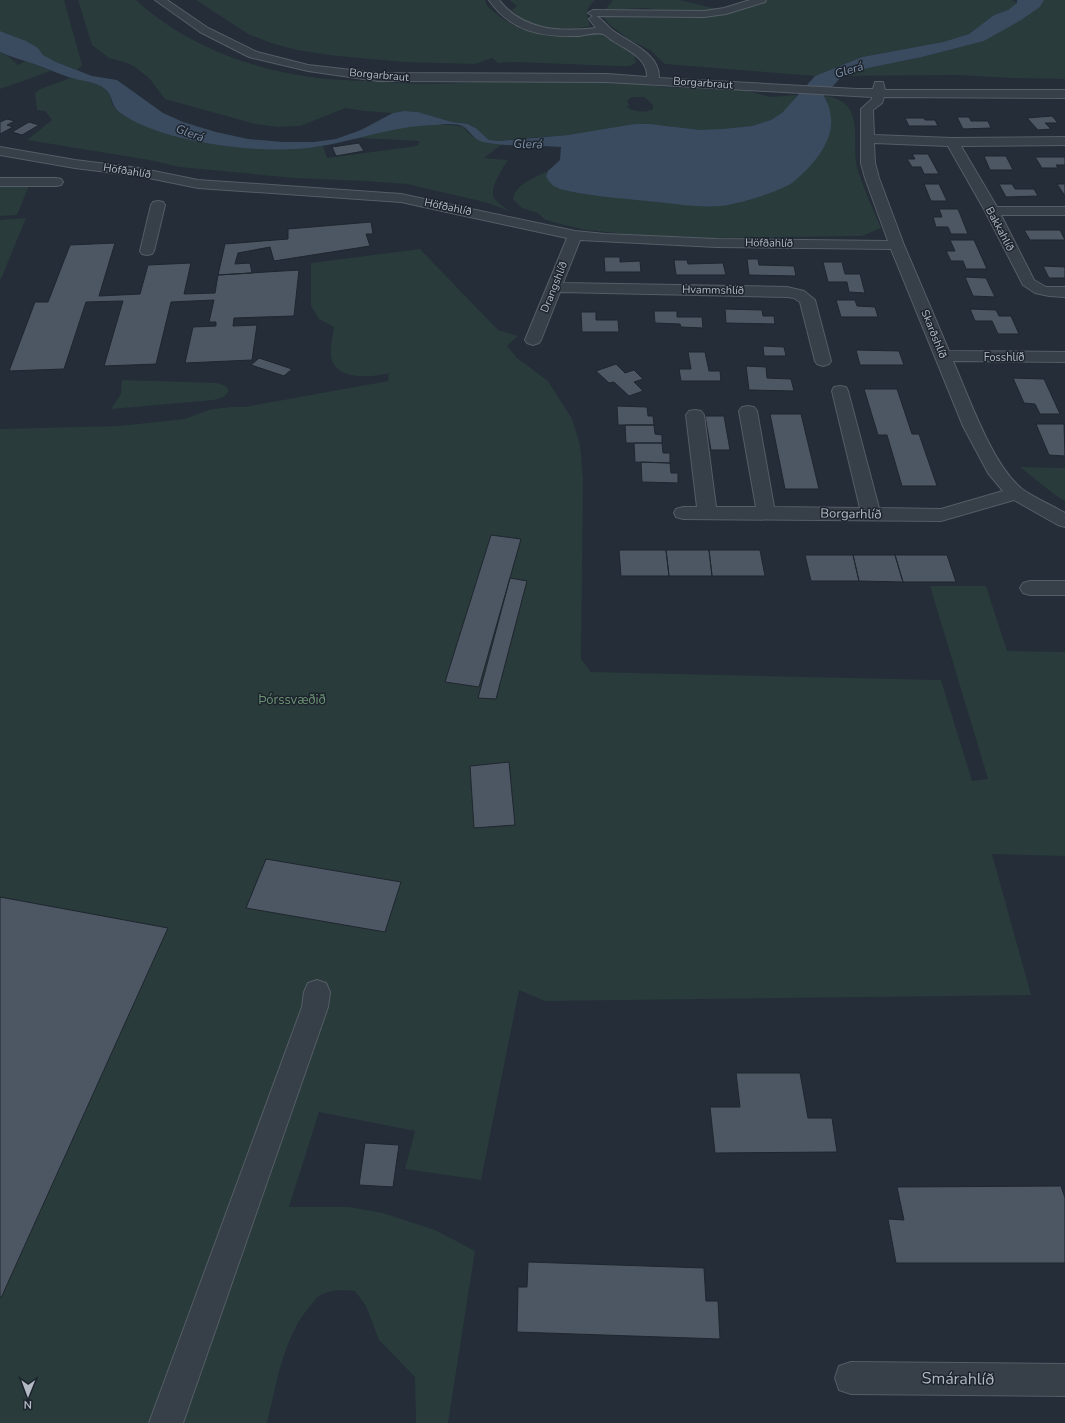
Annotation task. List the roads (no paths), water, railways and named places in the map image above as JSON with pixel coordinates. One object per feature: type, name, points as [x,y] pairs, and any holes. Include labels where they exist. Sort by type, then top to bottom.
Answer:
[{"type":"street","name":"Borgarbraut","points":[[160,0],[204,30],[253,55],[308,68],[378,77],[653,76],[856,89],[1065,87]]},
{"type":"street","name":"Borgarbraut","points":[[169,0],[182,15]]},
{"type":"street","points":[[494,0],[504,13],[512,19],[534,28],[562,32],[603,30]]},
{"type":"street","points":[[600,0],[592,9],[595,20],[603,30],[644,56],[653,68],[653,76]]},
{"type":"street","points":[[593,13],[618,12],[671,15],[705,14],[761,0]]},
{"type":"street","points":[[856,89],[858,101],[868,109],[878,100],[879,89]]},
{"type":"street","name":"Borgarbraut","points":[[879,89],[1065,94]]},
{"type":"street","name":"Skarðshlíð","points":[[868,109],[868,163],[897,245],[972,426],[998,473],[1016,493],[1065,521]]},
{"type":"street","points":[[868,139],[952,142],[1065,141]]},
{"type":"street","name":"Bakkahlíð","points":[[952,142],[992,211],[1028,282],[1035,289],[1052,292],[1065,292]]},
{"type":"street","name":"Höfðahlíð","points":[[0,151],[75,164],[139,172],[198,184],[401,198],[575,235],[663,241],[897,245]]},
{"type":"street","points":[[0,182],[56,182]]},
{"type":"street","points":[[147,251],[158,205]]},
{"type":"street","points":[[992,211],[1065,211]]},
{"type":"street","name":"Drangshlíð","points":[[533,340],[575,235]]},
{"type":"street","name":"Hvammshlíð","points":[[553,288],[787,292],[799,294],[807,300],[823,361]]},
{"type":"street","name":"Fosshlíð","points":[[943,356],[1065,357]]},
{"type":"street","points":[[840,391],[871,514]]},
{"type":"street","points":[[748,411],[766,513]]},
{"type":"street","points":[[695,415],[707,513]]},
{"type":"street","name":"Borgarhlíð","points":[[683,513],[941,515],[1016,493]]},
{"type":"street","points":[[1030,588],[1065,588]]},
{"type":"street","points":[[166,1423],[315,1007],[317,992]]},
{"type":"street","name":"Smárahlíð","points":[[851,1378],[1065,1380]]},
{"type":"water","name":"Glerá","points":[[1017,0],[1044,0],[1040,7],[1021,20],[984,41],[922,57],[868,68],[842,76],[824,96],[830,111],[830,131],[821,152],[808,169],[792,183],[777,191],[720,206],[693,206],[614,198],[560,189],[548,181],[546,176],[548,171],[560,160],[561,147],[492,144],[480,141],[464,127],[454,124],[401,128],[330,144],[294,149],[252,149],[179,137],[136,122],[119,112],[116,110],[108,91],[97,84],[68,77],[0,52],[0,31],[26,41],[38,48],[43,55],[56,62],[92,76],[117,80],[163,113],[183,122],[216,132],[248,139],[283,142],[314,142],[336,139],[361,130],[393,113],[404,111],[418,112],[452,122],[468,124],[477,129],[489,140],[499,141],[568,135],[635,124],[650,124],[700,130],[752,126],[771,120],[782,113],[815,76],[862,57],[943,42],[969,34],[994,15],[1008,10],[1017,3]]},
{"type":"park label","name":"Þórssvæðið","points":[[292,700]]}]
